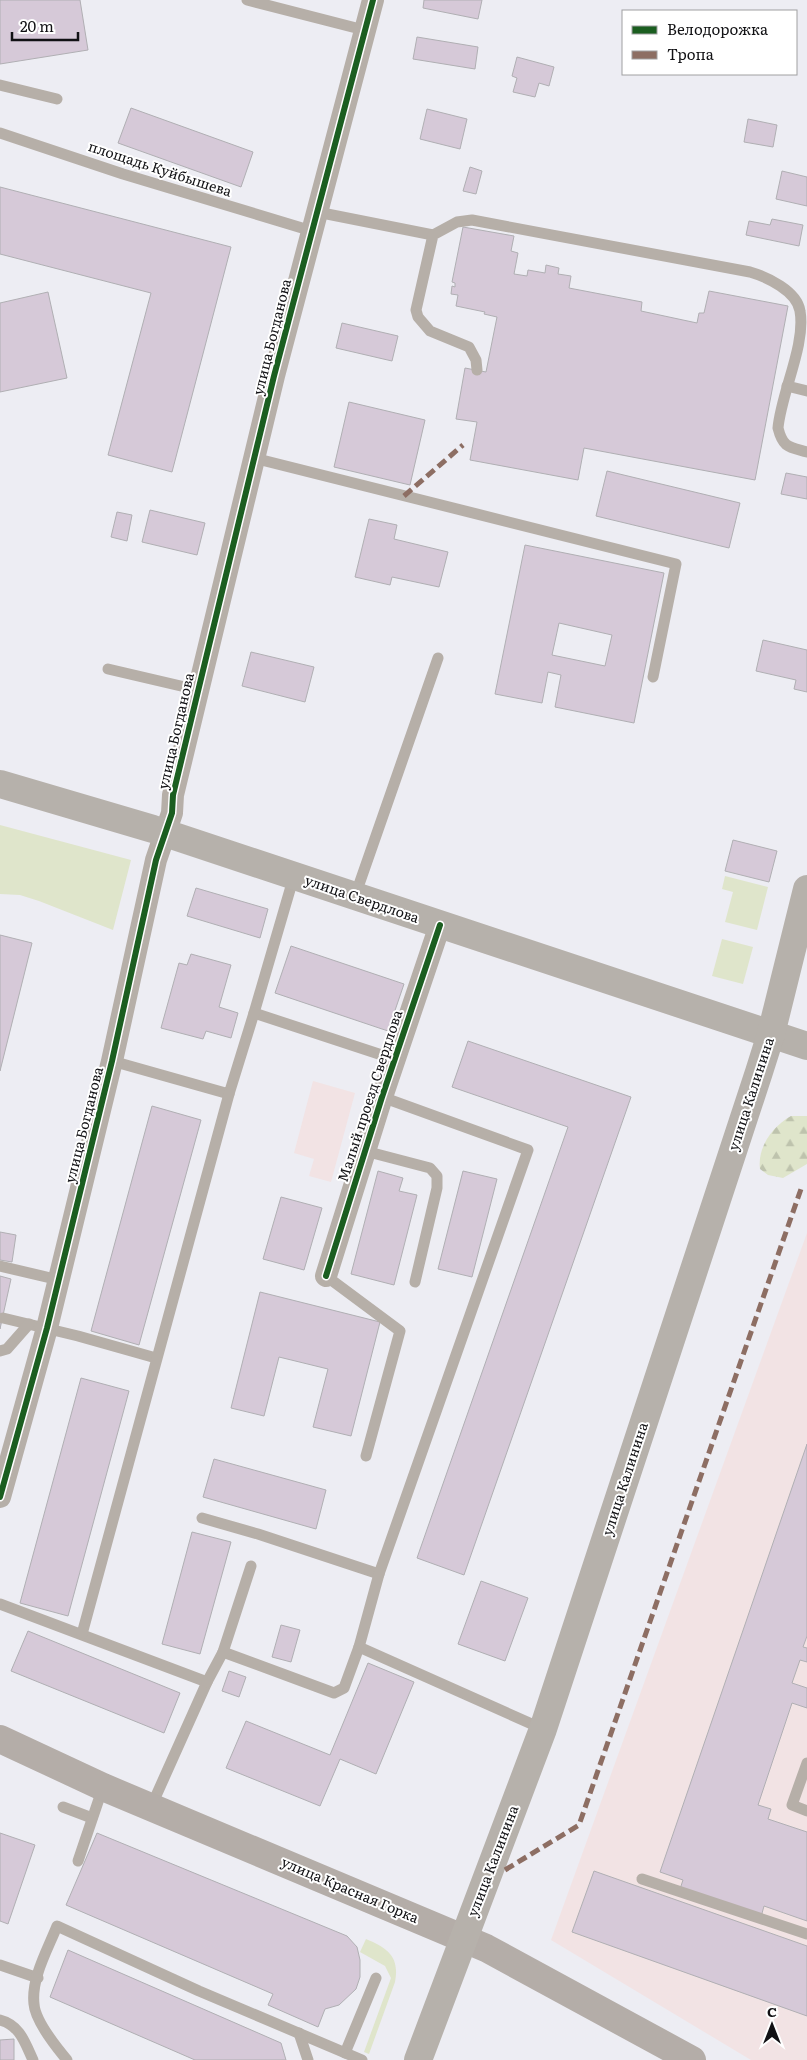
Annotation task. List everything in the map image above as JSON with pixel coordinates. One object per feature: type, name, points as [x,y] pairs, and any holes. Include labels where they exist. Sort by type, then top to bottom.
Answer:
[{"type":"main road","name":"улица Свердлова","points":[[0,784],[164,833],[807,1046]]},
{"type":"main road","name":"улица Калинина","points":[[418,2060],[543,1729],[770,1034],[807,889]]},
{"type":"main road","name":"улица Красная Горка","points":[[0,1739],[103,1787],[465,1938],[692,2060]]},
{"type":"street","name":"улица Богданова","points":[[0,1497],[38,1326],[59,1280],[112,1061],[164,833],[172,813],[173,795],[254,458],[372,0]]},
{"type":"street","name":"Малый проезд Свердлова","points":[[326,1276],[394,1060],[440,925]]},
{"type":"lane","points":[[247,0],[364,30]]},
{"type":"lane","points":[[0,85],[57,99]]},
{"type":"lane","name":"площадь Куйбышева","points":[[0,133],[123,174],[314,222],[433,234]]},
{"type":"lane","points":[[477,370],[476,360],[469,347],[430,331],[418,317],[416,310],[433,234],[457,222],[472,220],[760,275],[793,296],[800,310],[800,334],[779,420],[781,439],[787,447],[807,452]]},
{"type":"lane","points":[[787,386],[807,391]]},
{"type":"lane","points":[[254,458],[676,564],[653,677]]},
{"type":"lane","points":[[355,896],[438,658]]},
{"type":"lane","points":[[108,670],[198,690]]},
{"type":"lane","points":[[82,1634],[229,1094],[294,876]]},
{"type":"lane","points":[[254,1013],[394,1060]]},
{"type":"lane","points":[[112,1061],[229,1094]]},
{"type":"lane","points":[[223,1652],[334,1694],[344,1688],[360,1647],[379,1574],[528,1150],[382,1097]]},
{"type":"lane","points":[[365,1151],[426,1166],[437,1176],[437,1188],[415,1282]]},
{"type":"lane","points":[[0,1266],[59,1280]]},
{"type":"lane","points":[[326,1276],[400,1331],[366,1456]]},
{"type":"lane","points":[[3,1318],[156,1358]]},
{"type":"lane","points":[[0,1352],[38,1326]]},
{"type":"lane","points":[[202,1518],[258,1534],[379,1574]]},
{"type":"lane","points":[[151,1807],[207,1682],[223,1652],[251,1566]]},
{"type":"lane","points":[[0,1604],[207,1682]]},
{"type":"lane","points":[[360,1647],[543,1729]]},
{"type":"lane","points":[[807,1763],[792,1805],[807,1811]]},
{"type":"lane","points":[[78,1861],[103,1787]]},
{"type":"lane","points":[[63,1808],[92,1818]]},
{"type":"lane","points":[[642,1879],[807,1934]]},
{"type":"lane","points":[[68,2060],[35,2010],[34,1998],[38,1978],[57,1926],[199,1991],[362,2060]]},
{"type":"lane","points":[[0,1965],[38,1978]]},
{"type":"lane","points":[[345,2053],[376,1978]]},
{"type":"lane","points":[[0,2020],[18,2030],[33,2060]]},
{"type":"lane","points":[[299,2033],[308,2060]]},
{"type":"shaded area","points":[[313,1081],[355,1093],[331,1182],[309,1176],[314,1159],[294,1153]]},
{"type":"shaded area","points":[[807,1233],[807,2060],[751,2060],[551,1940]]},
{"type":"green space","points":[[0,825],[131,860],[113,930],[39,901],[20,895],[0,894]]},
{"type":"green space","points":[[725,876],[768,887],[757,930],[725,922],[733,892],[722,889]]},
{"type":"green space","points":[[722,939],[753,947],[743,984],[712,976]]},
{"type":"green space","points":[[791,1116],[807,1116],[807,1164],[783,1178],[768,1175],[760,1169],[761,1153],[764,1145],[772,1131]]},
{"type":"green space","points":[[366,1939],[386,1950],[394,1959],[396,1966],[395,1982],[369,2054],[364,2052],[391,1978],[385,1966],[360,1952]]},
{"type":"building","points":[[0,0],[80,0],[88,50],[0,64]]},
{"type":"building","points":[[424,0],[482,0],[478,19],[423,8]]},
{"type":"building","points":[[417,37],[478,47],[475,69],[413,59]]},
{"type":"building","points":[[517,57],[554,67],[549,86],[539,83],[535,97],[513,92],[517,78],[512,76]]},
{"type":"building","points":[[131,108],[253,152],[241,187],[118,143]]},
{"type":"building","points":[[427,109],[467,119],[460,149],[420,139]]},
{"type":"building","points":[[748,119],[777,125],[773,147],[744,142]]},
{"type":"building","points":[[470,167],[482,171],[476,194],[463,191]]},
{"type":"building","points":[[782,171],[807,177],[807,206],[776,199]]},
{"type":"building","points":[[0,187],[231,247],[172,472],[108,455],[151,293],[0,254]]},
{"type":"building","points":[[772,219],[803,225],[799,246],[746,235],[749,221],[770,225]]},
{"type":"building","points":[[463,227],[514,236],[511,251],[518,253],[514,274],[527,276],[528,270],[545,273],[546,265],[559,268],[558,274],[571,276],[569,288],[642,302],[641,311],[697,323],[699,313],[704,313],[709,291],[788,306],[755,480],[584,448],[578,480],[470,460],[477,422],[456,419],[465,368],[486,372],[497,317],[484,314],[485,312],[456,306],[458,295],[451,294],[452,286],[455,287],[455,283],[452,282]]},
{"type":"building","points":[[48,292],[67,378],[0,392],[0,303]]},
{"type":"building","points":[[342,323],[398,336],[392,361],[336,348]]},
{"type":"building","points":[[349,402],[425,420],[410,485],[334,467]]},
{"type":"building","points":[[607,471],[740,503],[729,548],[596,516]]},
{"type":"building","points":[[786,473],[807,477],[807,499],[781,494]]},
{"type":"building","points":[[150,510],[205,523],[197,555],[142,542]]},
{"type":"building","points":[[117,512],[132,515],[127,541],[111,537]]},
{"type":"building","points":[[369,519],[397,525],[394,539],[448,552],[439,587],[392,577],[390,585],[355,577]]},
{"type":"building","points":[[525,545],[664,573],[634,723],[555,707],[561,675],[548,672],[542,703],[495,694]],"holes":[[[559,623],[612,635],[605,666],[552,655]]]},
{"type":"building","points":[[763,640],[807,650],[807,692],[794,689],[796,680],[756,671]]},
{"type":"building","points":[[251,652],[314,667],[305,702],[242,686]]},
{"type":"building","points":[[733,840],[777,851],[769,882],[725,871]]},
{"type":"building","points":[[196,888],[268,909],[260,938],[187,916]]},
{"type":"building","points":[[0,935],[32,943],[0,1071]]},
{"type":"building","points":[[291,946],[404,984],[388,1031],[275,993]]},
{"type":"building","points":[[191,954],[231,965],[219,1007],[238,1013],[231,1038],[206,1031],[203,1039],[161,1028],[179,963],[187,965]]},
{"type":"building","points":[[468,1041],[631,1097],[464,1575],[417,1558],[568,1127],[452,1087]]},
{"type":"building","points":[[152,1106],[201,1120],[139,1345],[91,1331]]},
{"type":"building","points":[[378,1171],[403,1178],[399,1191],[417,1195],[394,1285],[351,1274]]},
{"type":"building","points":[[463,1171],[497,1179],[472,1277],[438,1269]]},
{"type":"building","points":[[281,1197],[322,1208],[304,1270],[263,1259]]},
{"type":"building","points":[[0,1232],[16,1235],[12,1262],[0,1260]]},
{"type":"building","points":[[0,1276],[11,1279],[0,1329]]},
{"type":"building","points":[[260,1292],[380,1322],[351,1436],[313,1427],[328,1369],[279,1357],[264,1416],[231,1408]]},
{"type":"building","points":[[81,1378],[129,1391],[68,1616],[20,1603]]},
{"type":"building","points":[[807,1444],[807,1636],[803,1647],[807,1648],[807,1662],[800,1660],[792,1683],[807,1688],[807,1708],[792,1703],[758,1805],[771,1809],[768,1819],[807,1832],[807,1921],[764,1906],[761,1917],[680,1889],[683,1880],[660,1872]]},
{"type":"building","points":[[214,1459],[326,1490],[316,1529],[203,1497]]},
{"type":"building","points":[[192,1532],[231,1542],[200,1654],[162,1644]]},
{"type":"building","points":[[481,1581],[528,1598],[505,1661],[458,1644]]},
{"type":"building","points":[[281,1625],[300,1630],[291,1662],[272,1657]]},
{"type":"building","points":[[28,1631],[180,1693],[164,1733],[11,1671]]},
{"type":"building","points":[[368,1663],[414,1682],[376,1774],[340,1759],[320,1806],[226,1768],[246,1721],[330,1755]]},
{"type":"building","points":[[229,1671],[246,1677],[239,1697],[222,1691]]},
{"type":"building","points":[[0,1833],[35,1845],[8,1924],[0,1921]]},
{"type":"building","points":[[97,1833],[347,1936],[357,1947],[360,1960],[360,1977],[356,1989],[339,2005],[325,2009],[318,2027],[268,2005],[273,1994],[66,1905]]},
{"type":"building","points":[[594,1871],[807,1946],[807,2016],[572,1932]]},
{"type":"building","points":[[68,1950],[281,2043],[286,2060],[195,2060],[50,1997]]},
{"type":"building","points":[[14,2039],[14,2060],[0,2060],[0,2040]]},
{"type":"marked path","points":[[404,496],[463,445]]},
{"type":"marked path","points":[[505,1870],[579,1825],[801,1189]]},
{"type":"cycle path","points":[[0,1497],[47,1328],[112,1061],[156,860],[172,813],[173,795],[274,376],[373,0]]},
{"type":"cycle path","points":[[326,1276],[382,1097],[440,925]]}]
